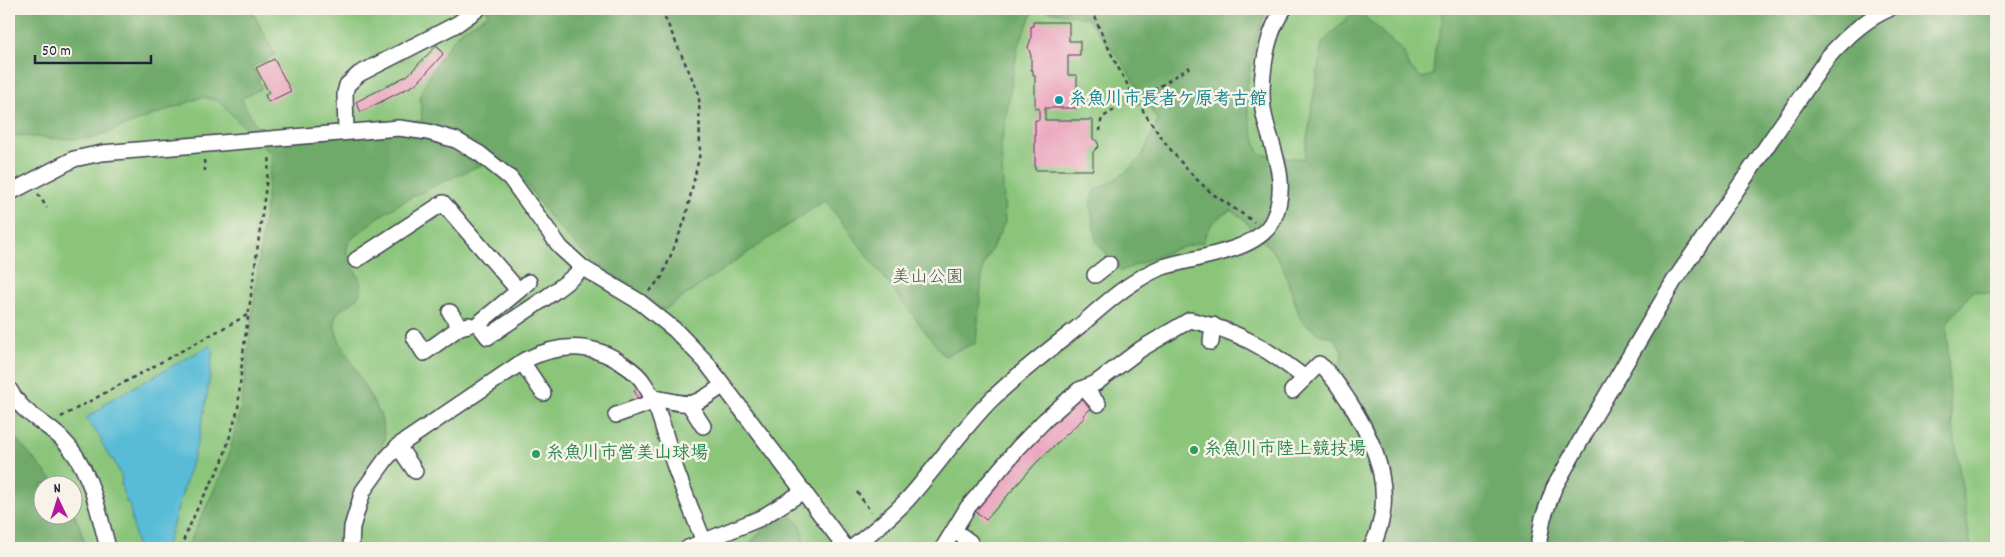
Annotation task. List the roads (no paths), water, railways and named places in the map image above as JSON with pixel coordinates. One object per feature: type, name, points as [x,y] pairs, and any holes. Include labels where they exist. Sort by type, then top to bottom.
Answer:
[{"type":"street","points":[[346,132],[344,101],[347,85],[359,74],[457,24],[478,9]]},
{"type":"street","points":[[852,548],[902,505],[933,470],[955,440],[991,400],[1131,284],[1161,267],[1248,244],[1264,232],[1273,221],[1281,187],[1278,159],[1266,123],[1262,100],[1263,76],[1271,35],[1284,9]]},
{"type":"street","points":[[1540,548],[1539,540],[1543,518],[1554,488],[1674,280],[1828,57],[1845,37],[1885,9]]},
{"type":"street","points":[[9,193],[74,160],[102,153],[400,128],[428,132],[456,140],[480,154],[510,178],[561,248],[583,268],[640,302],[675,330],[705,361],[846,548]]},
{"type":"street","points":[[356,260],[443,203],[524,286],[478,324],[460,327],[424,353],[414,336]]},
{"type":"street","points":[[1095,275],[1109,264]]},
{"type":"street","points":[[478,324],[488,337],[569,282],[583,268]]},
{"type":"street","points":[[450,312],[460,327]]},
{"type":"street","points":[[943,548],[968,507],[1044,420],[1080,390],[1096,383],[1141,349],[1190,320],[1247,338],[1270,352],[1305,378]]},
{"type":"street","points":[[1211,342],[1213,326]]},
{"type":"street","points":[[351,548],[352,527],[363,491],[379,467],[398,446],[522,362],[538,353],[573,347],[599,351],[613,357],[630,368],[644,383],[652,399],[704,542]]},
{"type":"street","points":[[522,362],[543,393]]},
{"type":"street","points":[[1292,390],[1319,364],[1327,370],[1360,419],[1373,448],[1385,494],[1382,524],[1371,548]]},
{"type":"street","points":[[616,416],[652,399],[688,404],[700,402],[723,385]]},
{"type":"street","points":[[1084,388],[1098,404]]},
{"type":"street","points":[[9,389],[13,409],[61,437],[79,457],[95,499],[108,548]]},
{"type":"street","points":[[688,404],[703,426]]},
{"type":"street","points":[[398,446],[415,471]]},
{"type":"street","points":[[688,548],[761,518],[804,490]]},
{"type":"street","points":[[954,531],[970,542]]},
{"type":"water","points":[[209,346],[213,349],[199,438],[167,544],[165,548],[137,548],[129,503],[126,502],[121,484],[122,478],[113,459],[111,459],[101,442],[102,440],[87,420],[87,417],[104,407],[103,404]]},
{"type":"place","name":"糸魚川市長者ケ原考古館","points":[[1059,100]]},
{"type":"place","name":"糸魚川市陸上競技場","points":[[1194,450]]},
{"type":"place","name":"糸魚川市営美山球場","points":[[536,454]]},
{"type":"park label","name":"美山公園","points":[[928,278]]}]
